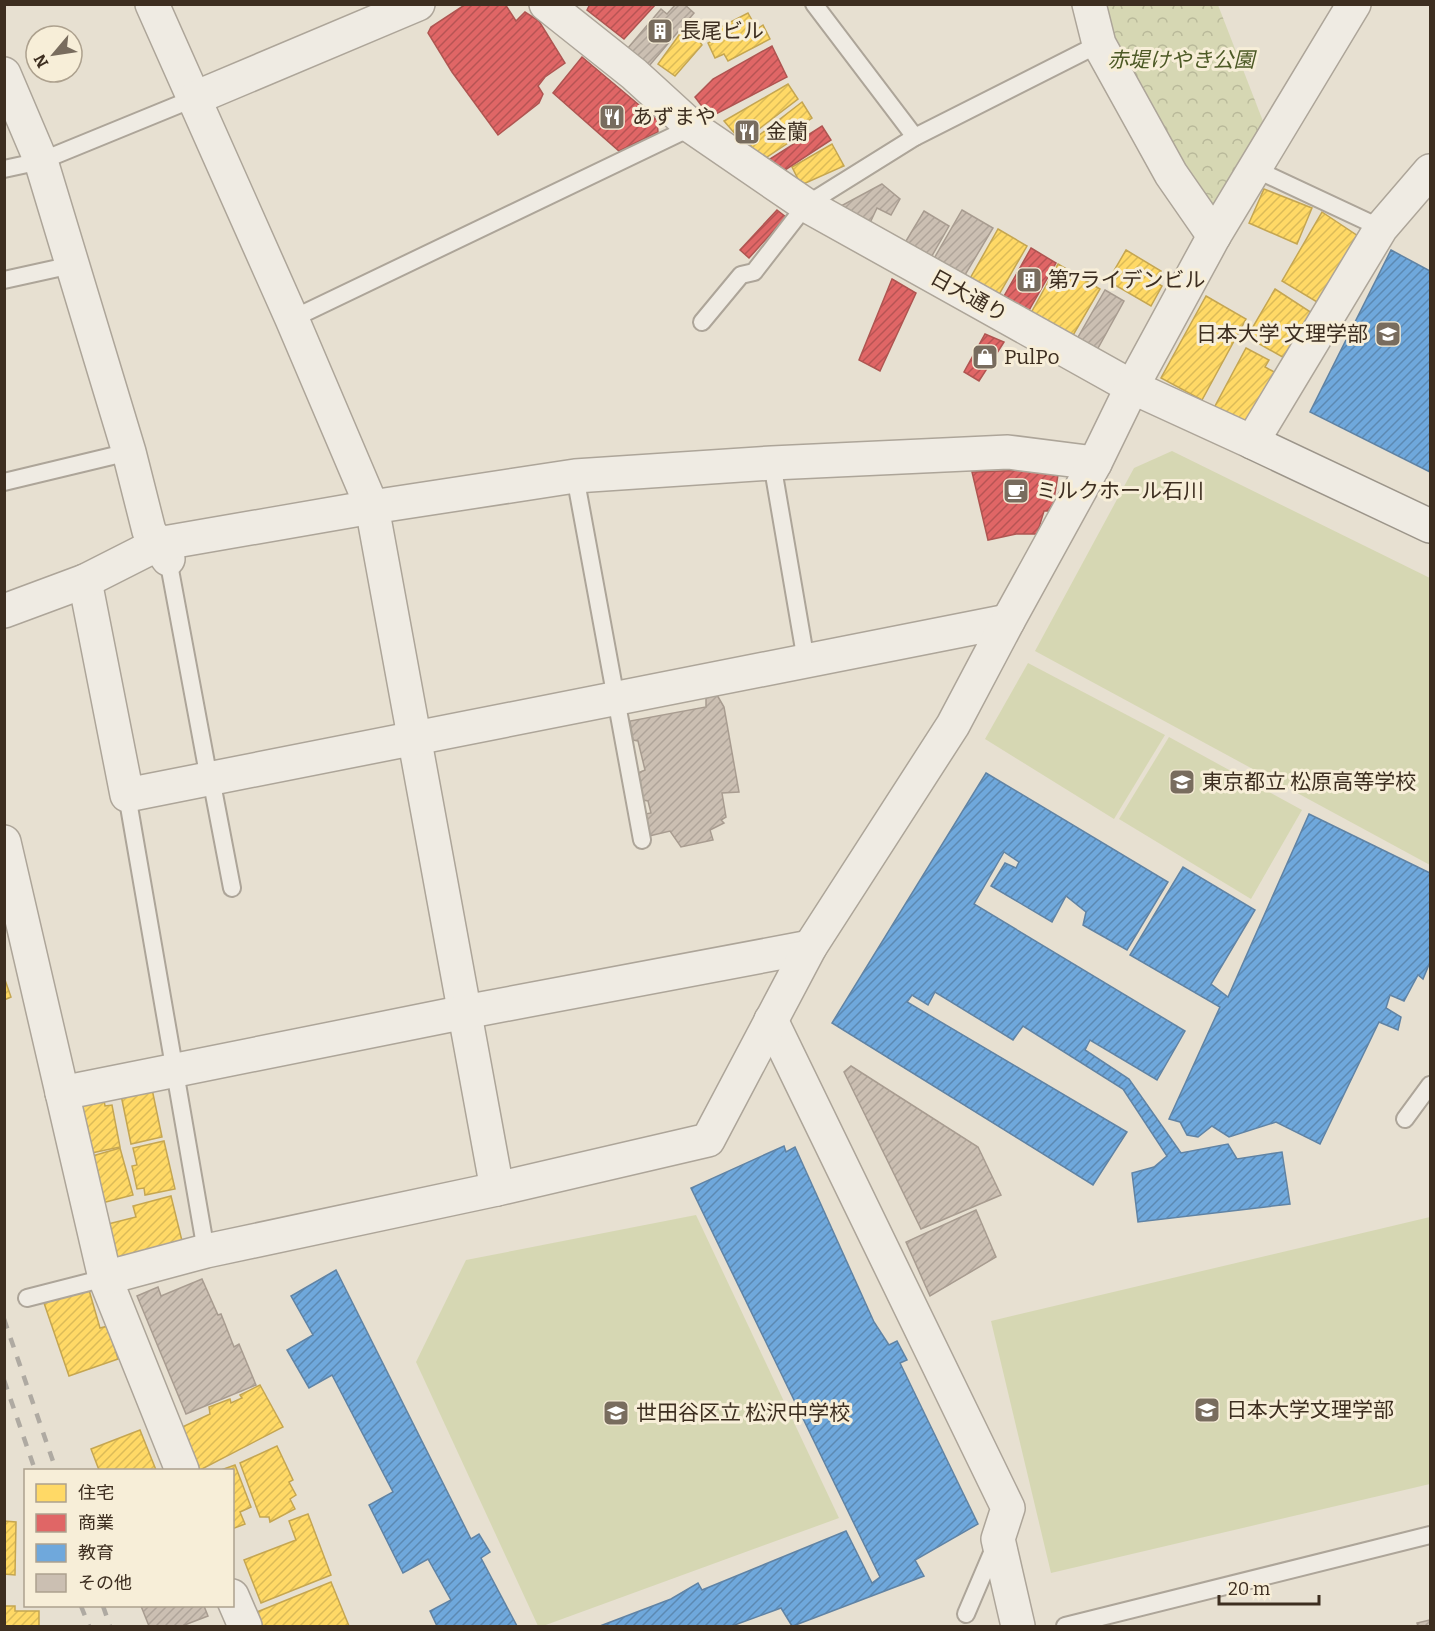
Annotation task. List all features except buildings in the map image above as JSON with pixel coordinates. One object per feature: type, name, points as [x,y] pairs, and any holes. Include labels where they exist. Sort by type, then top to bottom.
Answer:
[{"type":"street","points":[[152,4],[292,319],[372,507],[497,1189]]},
{"type":"street","points":[[195,98],[418,4]]},
{"type":"street","name":"日大通り","points":[[546,4],[634,74],[692,127],[806,205],[1132,387],[1431,526]]},
{"type":"street","points":[[1089,4],[1099,44],[1171,174],[1214,236]]},
{"type":"street","points":[[105,1278],[206,1251],[497,1189],[708,1140],[810,947],[954,725],[1008,621],[1095,464],[1132,387],[1214,236],[1354,4]]},
{"type":"street","points":[[4,74],[41,161],[129,452],[149,531],[163,551]]},
{"type":"street","points":[[1252,442],[1382,228],[1431,171]]},
{"type":"street","points":[[4,611],[163,551],[372,507],[575,476],[772,463],[1008,452],[1095,464]]},
{"type":"street","points":[[85,581],[127,795],[1008,621]]},
{"type":"street","points":[[4,842],[105,1278],[182,1469]]},
{"type":"street","points":[[62,1093],[465,1012],[810,947]]},
{"type":"street","points":[[771,1020],[1008,1508],[998,1539],[1018,1626]]},
{"type":"street","points":[[234,1601],[245,1626]]},
{"type":"lane","points":[[814,4],[915,137]]},
{"type":"lane","points":[[702,322],[741,274],[754,272],[806,205],[915,137],[1099,44]]},
{"type":"lane","points":[[4,169],[41,161],[195,98]]},
{"type":"lane","points":[[292,319],[692,127]]},
{"type":"lane","points":[[1255,169],[1382,228]]},
{"type":"lane","points":[[4,280],[72,265]]},
{"type":"lane","points":[[4,483],[129,452]]},
{"type":"lane","points":[[772,463],[806,661]]},
{"type":"lane","points":[[575,476],[642,840]]},
{"type":"lane","points":[[163,551],[232,888]]},
{"type":"lane","points":[[127,795],[206,1251]]},
{"type":"lane","points":[[1405,1119],[1431,1085]]},
{"type":"lane","points":[[27,1298],[105,1278]]},
{"type":"lane","points":[[1065,1626],[1431,1535]]},
{"type":"lane","points":[[966,1614],[998,1539]]},
{"type":"green space","name":"赤堤けやき公園","points":[[1105,5],[1218,5],[1266,129],[1211,211],[1114,46]]},
{"type":"green space","points":[[1172,451],[1430,578],[1430,865],[1035,651],[1134,468]]},
{"type":"green space","points":[[1028,663],[1165,735],[1114,819],[985,739]]},
{"type":"green space","points":[[1169,737],[1302,810],[1251,899],[1119,819]]},
{"type":"green space","points":[[696,1215],[839,1518],[538,1626],[416,1362],[466,1260]]},
{"type":"green space","name":"日本大学文理学部","points":[[1430,1217],[1430,1484],[1051,1573],[991,1321]]},
{"type":"railway","points":[[4,1319],[56,1469]]},
{"type":"railway","points":[[4,1380],[35,1469]]},
{"type":"railway","points":[[81,1607],[89,1626]]},
{"type":"railway","points":[[103,1607],[110,1626]]},
{"type":"place","name":"長尾ビル","points":[[660,31]]},
{"type":"place","name":"あずまや","points":[[612,117]]},
{"type":"place","name":"金蘭","points":[[747,132]]},
{"type":"place","name":"第7ライデンビル","points":[[1029,280]]},
{"type":"place","name":"日本大学 文理学部","points":[[1388,334]]},
{"type":"place","name":"PulPo","points":[[985,357]]},
{"type":"place","name":"ミルクホール石川","points":[[1016,491]]},
{"type":"place","name":"東京都立 松原高等学校","points":[[1182,782]]},
{"type":"place","name":"日本大学文理学部","points":[[1207,1410]]},
{"type":"place","name":"世田谷区立 松沢中学校","points":[[616,1413]]}]
